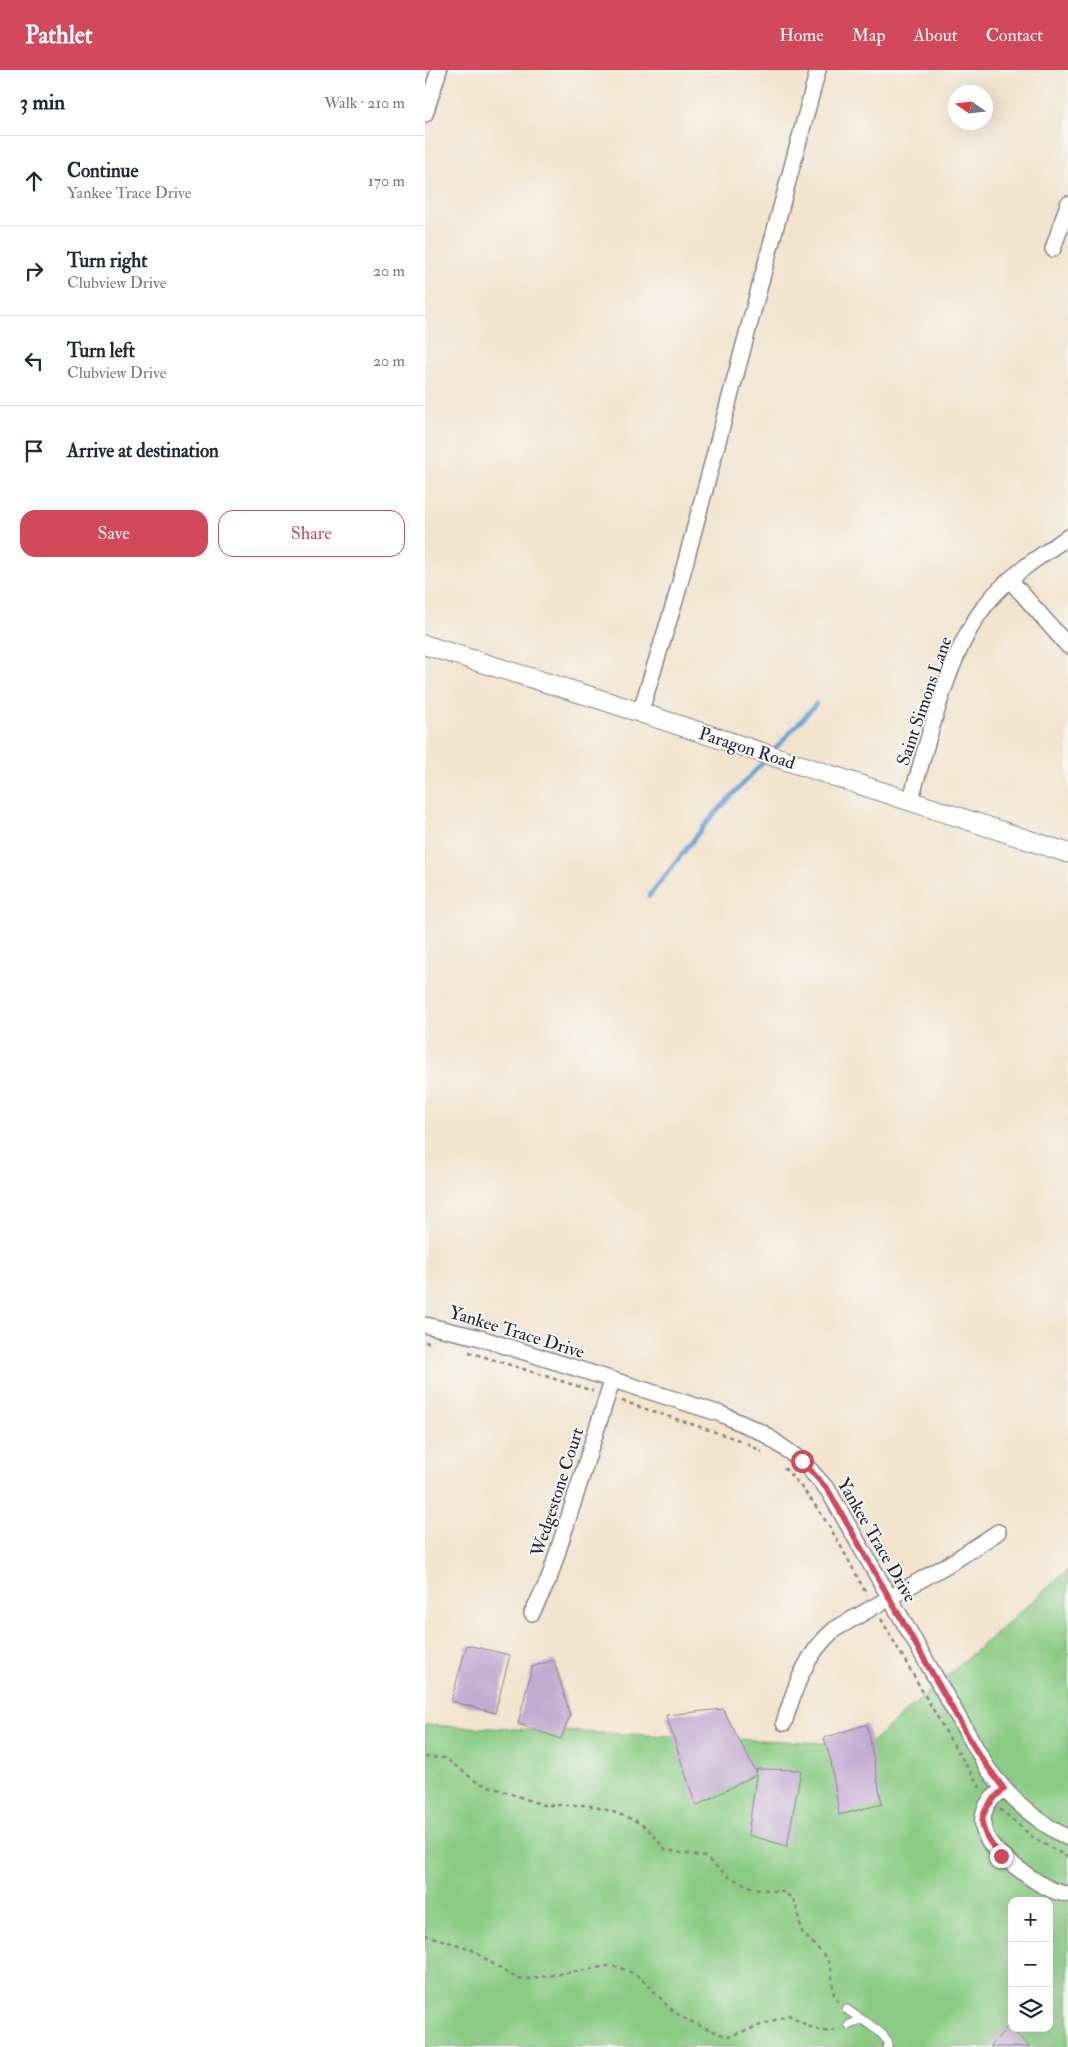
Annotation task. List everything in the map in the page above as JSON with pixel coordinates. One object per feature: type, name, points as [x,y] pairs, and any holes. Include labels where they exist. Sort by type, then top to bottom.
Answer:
[{"type":"street","points":[[425,114],[439,70]]},
{"type":"street","points":[[640,713],[675,601],[819,70]]},
{"type":"street","points":[[1053,249],[1068,204]]},
{"type":"street","name":"Saint Simons Lane","points":[[910,801],[950,675],[967,632],[988,602],[1010,580],[1068,537]]},
{"type":"street","points":[[1010,580],[1068,646]]},
{"type":"street","name":"Paragon Road","points":[[425,645],[1068,853]]},
{"type":"street","name":"Yankee Trace Drive","points":[[425,1325],[477,1336],[612,1381],[721,1414],[763,1433],[802,1461],[828,1490],[977,1752],[1004,1789],[1026,1810],[1068,1838]]},
{"type":"street","name":"Wedgestone Court","points":[[532,1613],[549,1579],[612,1381]]},
{"type":"street","points":[[784,1724],[801,1674],[811,1653],[835,1629],[947,1565],[998,1532]]},
{"type":"street","points":[[1004,1789],[987,1803],[983,1817],[983,1831],[990,1844],[1001,1856],[1031,1878],[1068,1894]]},
{"type":"lane","points":[[846,2009],[871,2025],[888,2042],[885,2047]]},
{"type":"lane","points":[[849,2025],[861,2019]]},
{"type":"path","points":[[425,1342],[434,1343]]},
{"type":"path","points":[[465,1351],[745,1442],[766,1455]]},
{"type":"path","points":[[778,1464],[806,1490],[823,1514],[873,1606],[976,1783],[991,1800],[1035,1839],[1068,1857]]},
{"type":"path","points":[[425,1757],[445,1758],[477,1782],[543,1805],[587,1804],[611,1811],[648,1828],[667,1850],[705,1857],[729,1877],[753,1888],[783,1892],[793,1899],[802,1932],[825,1957],[831,1968],[834,1996],[846,2009]]},
{"type":"path","points":[[425,1935],[469,1948],[517,1978],[536,1978],[609,1966],[621,1967],[642,1978],[677,2013],[725,2036],[731,2036],[789,2015],[809,2027],[828,2033],[849,2025]]},
{"type":"green space","points":[[1068,1570],[1068,2047],[425,2047],[425,1725],[868,1745]]},
{"type":"building","points":[[467,1645],[510,1655],[495,1713],[451,1701]]},
{"type":"building","points":[[554,1660],[570,1715],[561,1739],[518,1724],[532,1667]]},
{"type":"building","points":[[723,1709],[757,1774],[696,1806],[666,1715]]},
{"type":"building","points":[[867,1724],[882,1804],[839,1815],[831,1761],[824,1738]]},
{"type":"building","points":[[757,1769],[801,1770],[787,1846],[748,1835]]},
{"type":"building","points":[[1008,2026],[1008,2032],[1014,2032],[1030,2047],[990,2047]]},
{"type":"waterway","points":[[774,750],[816,704]]},
{"type":"waterway","points":[[649,896],[709,820],[767,758]]},
{"type":"route","points":[[802,1461],[828,1490],[977,1752],[1004,1789],[987,1803],[983,1817],[983,1831],[990,1844],[1001,1856]]}]
